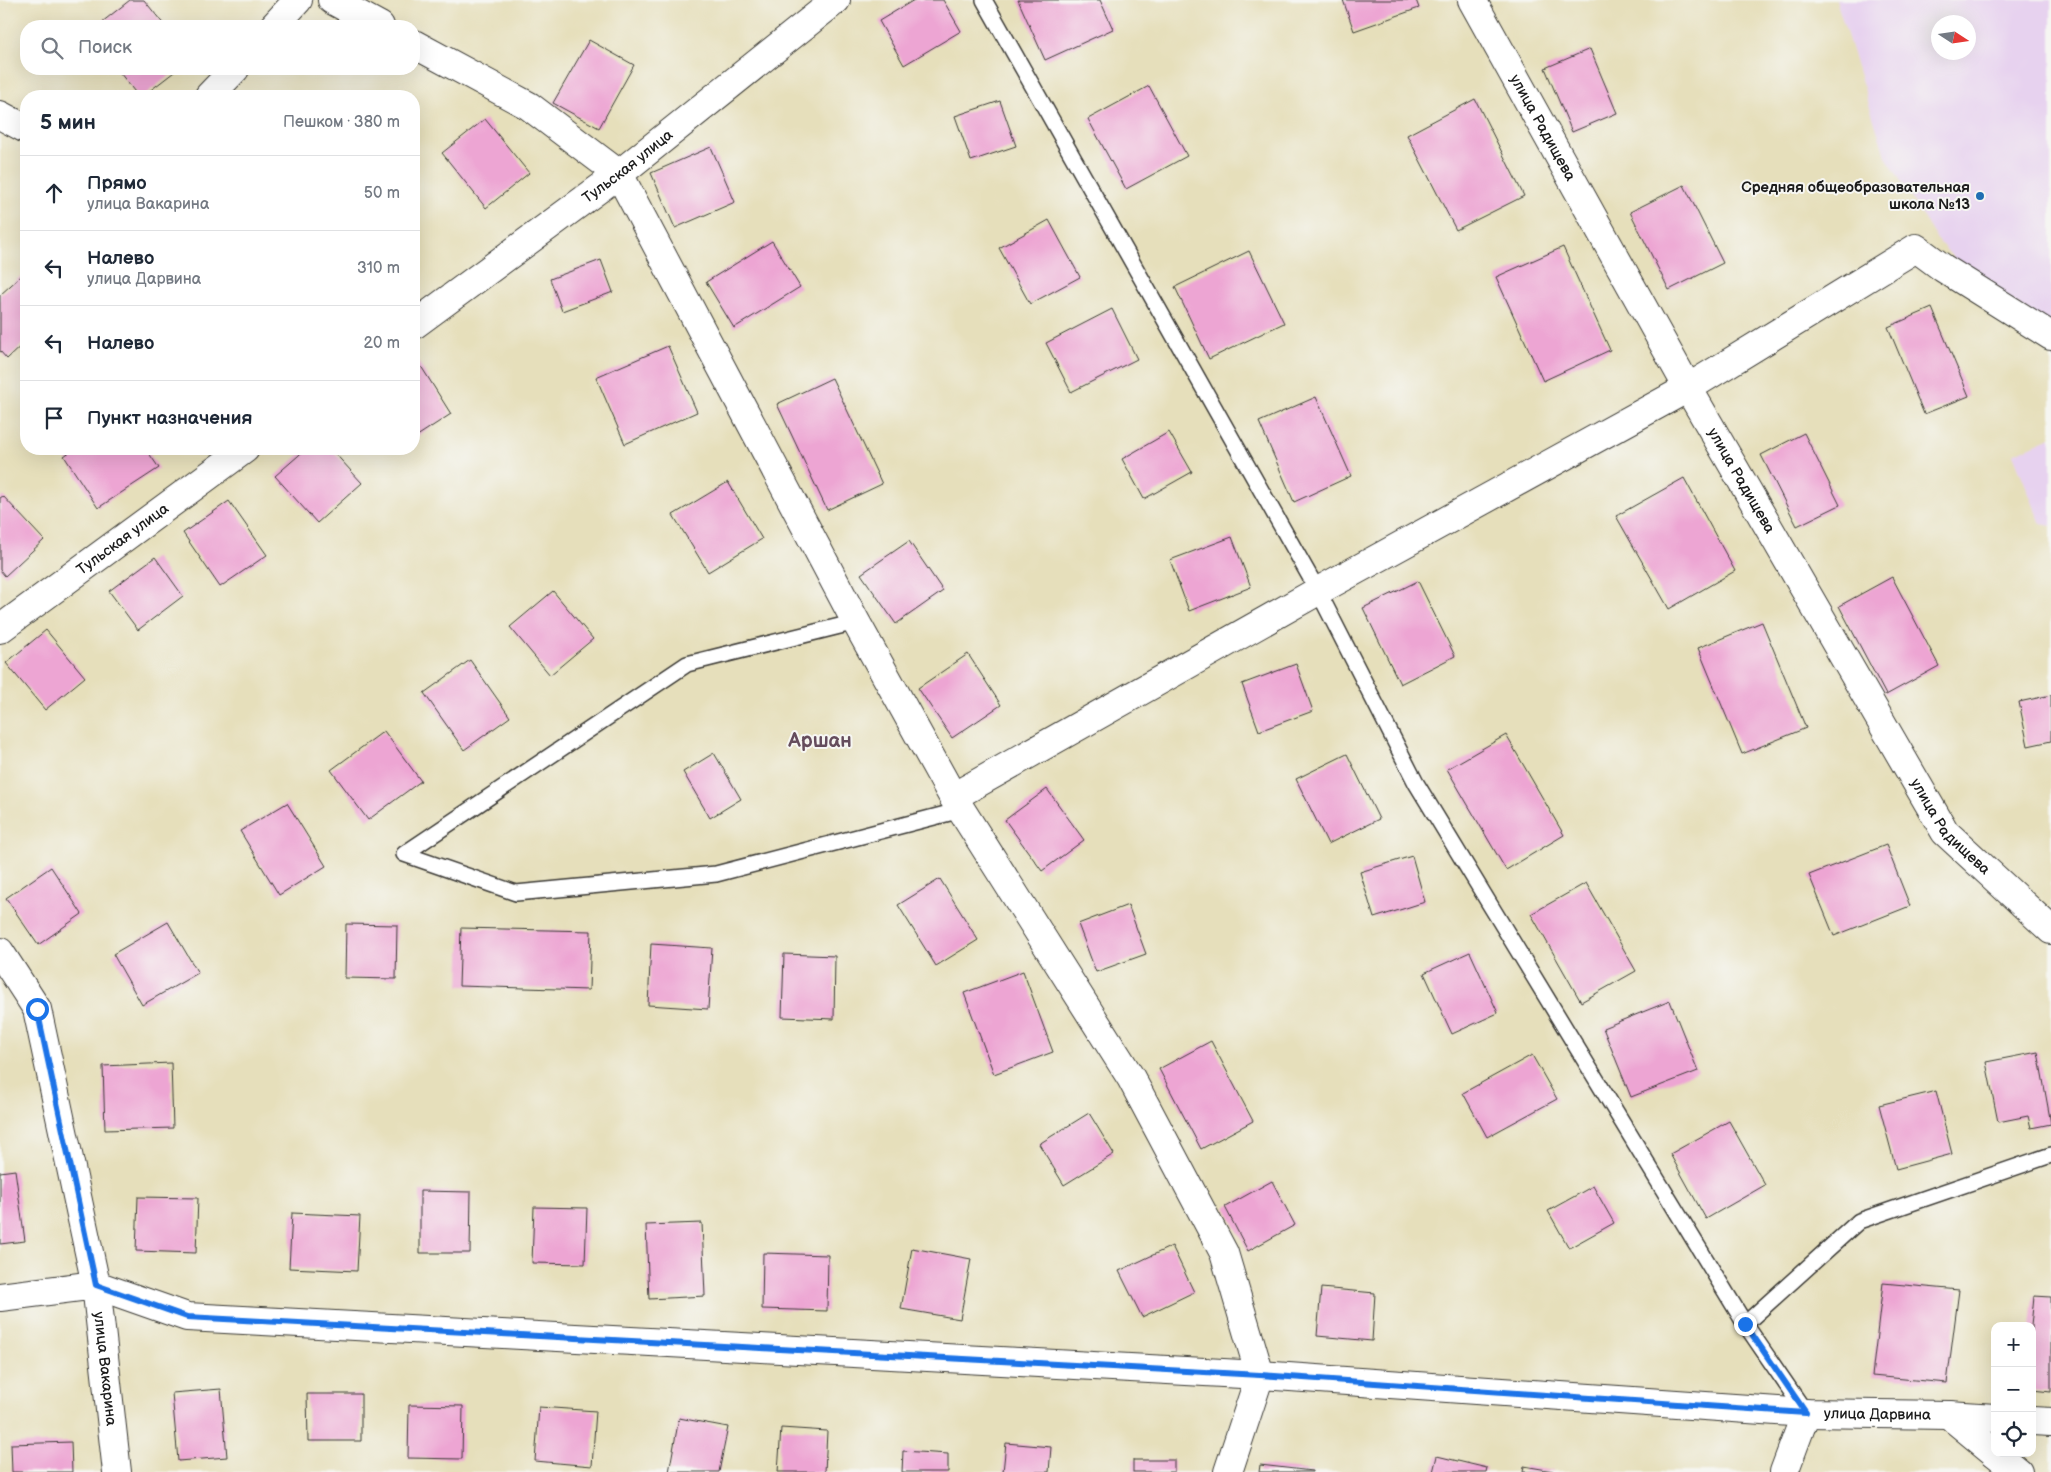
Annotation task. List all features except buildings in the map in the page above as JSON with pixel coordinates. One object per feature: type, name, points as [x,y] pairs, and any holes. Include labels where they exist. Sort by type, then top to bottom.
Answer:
[{"type":"street","points":[[280,20],[298,0]]},
{"type":"street","points":[[332,0],[369,20]]},
{"type":"street","name":"Тульская улица","points":[[420,321],[619,174],[836,0]]},
{"type":"street","name":"улица Радищева","points":[[1472,0],[1688,388],[1945,832],[2051,930]]},
{"type":"street","points":[[420,47],[529,106],[619,174],[856,622],[957,804],[1131,1078],[1224,1253],[1260,1375],[1228,1472]]},
{"type":"street","points":[[215,90],[229,75]]},
{"type":"street","points":[[0,115],[20,125]]},
{"type":"street","points":[[957,804],[1318,591],[1688,388],[1916,248],[1943,268],[2051,336]]},
{"type":"street","name":"Тульская улица","points":[[0,629],[237,455]]},
{"type":"street","name":"улица Вакарина","points":[[0,952],[37,1009],[96,1285],[116,1472]]},
{"type":"street","name":"улица Дарвина","points":[[0,1297],[96,1285],[187,1317],[1260,1375],[1806,1413],[1949,1415],[1991,1418]]},
{"type":"street","points":[[1784,1472],[1806,1413]]},
{"type":"street","points":[[1949,1415],[1991,1450]]},
{"type":"street","points":[[2036,1421],[2051,1422]]},
{"type":"street","points":[[2000,1457],[2018,1472]]},
{"type":"lane","points":[[984,0],[1318,591],[1416,783],[1745,1324],[1806,1413]]},
{"type":"lane","points":[[856,622],[687,664],[404,854],[516,893],[716,874],[957,804]]},
{"type":"lane","points":[[1745,1324],[1859,1220],[2051,1155]]},
{"type":"shaded area","name":"Средняя общеобразовательная школа №13","points":[[1836,0],[2051,0],[2051,327],[1964,270],[1935,237],[1885,155]]},
{"type":"shaded area","points":[[2051,437],[2051,526],[2041,524],[2013,454]]},
{"type":"place","name":"Средняя общеобразовательная школа №13","points":[[1980,196]]},
{"type":"district","name":"Аршан","points":[[820,741]]},
{"type":"route","points":[[37,1009],[96,1285],[187,1317],[1260,1375],[1806,1413],[1745,1324]]}]
